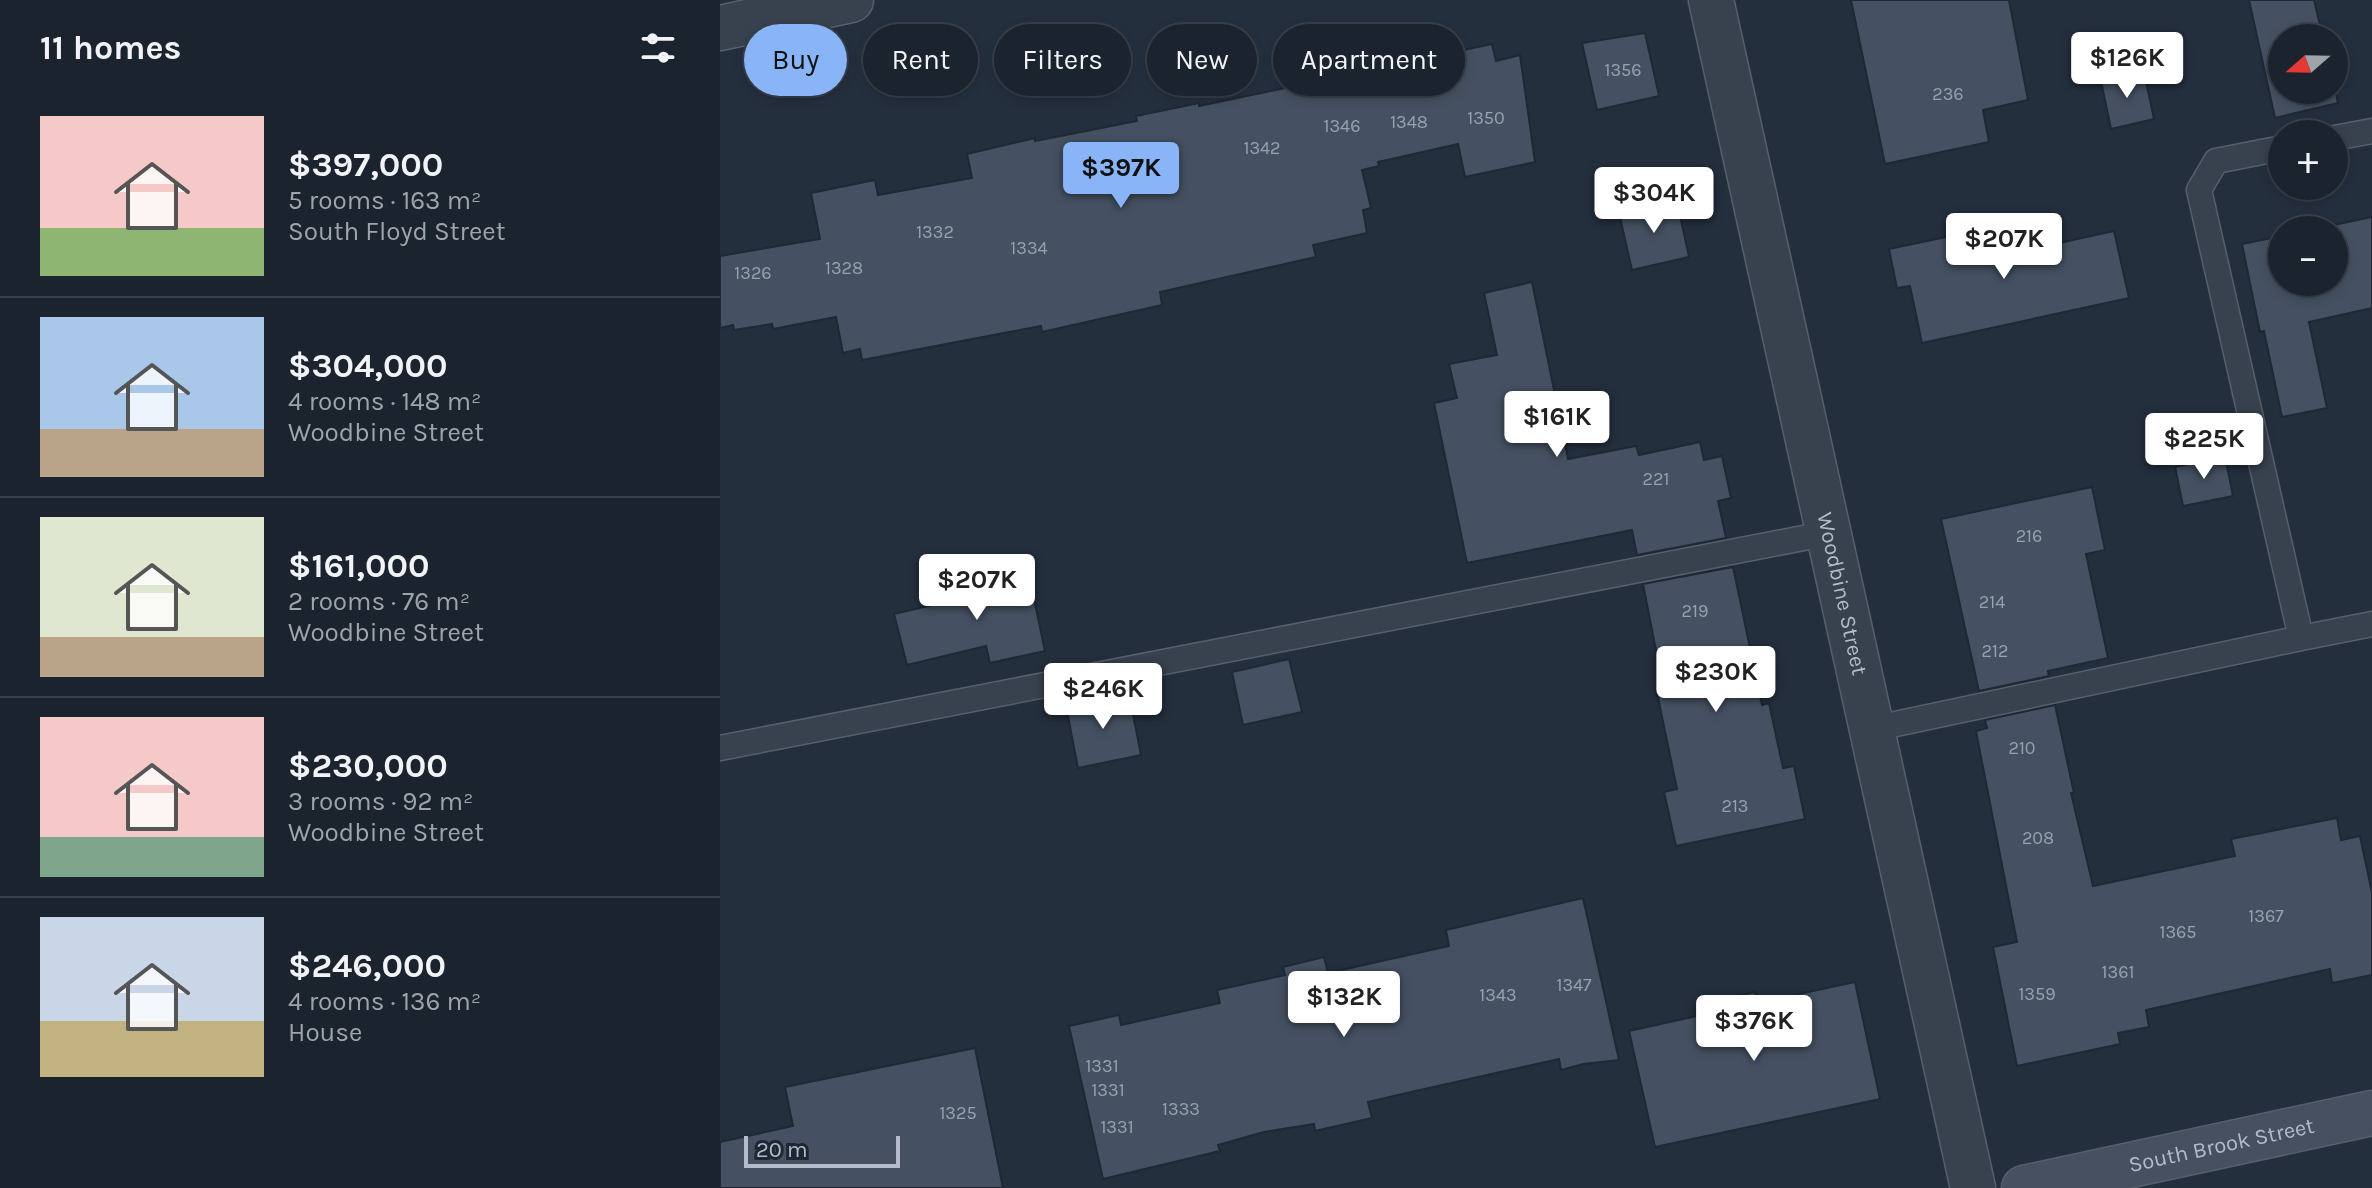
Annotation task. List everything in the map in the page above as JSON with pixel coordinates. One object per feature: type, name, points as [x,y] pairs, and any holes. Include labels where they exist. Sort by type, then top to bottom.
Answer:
[{"type":"street","points":[[720,28],[851,0]]},
{"type":"street","name":"Woodbine Street","points":[[1711,0],[1973,1188]]},
{"type":"street","name":"South Brook Street","points":[[2024,1188],[2372,1113]]},
{"type":"lane","points":[[2348,135],[2372,131]]},
{"type":"lane","points":[[2268,151],[2216,161],[2199,190],[2301,638]]},
{"type":"lane","points":[[720,748],[1829,533]]},
{"type":"lane","points":[[1872,729],[2372,624]]},
{"type":"building","points":[[1851,0],[2009,0],[2028,100],[1983,110],[1989,142],[1885,164]]},
{"type":"building","points":[[2249,0],[2314,0],[2320,24],[2268,24],[2268,86]]},
{"type":"building","points":[[1645,33],[1659,96],[1597,110],[1582,43]]},
{"type":"building","points":[[1492,44],[1496,61],[1520,55],[1535,162],[1465,177],[1458,144],[1378,162],[1379,166],[1362,170],[1371,208],[1363,210],[1367,233],[1313,245],[1316,257],[1160,292],[1162,305],[1042,332],[1041,326],[862,360],[860,349],[843,353],[836,317],[773,329],[772,324],[734,330],[733,325],[720,328],[720,256],[820,239],[811,193],[875,180],[878,195],[972,178],[967,154],[1035,138],[1035,141],[1137,121],[1136,116],[1273,91],[1273,96],[1465,96],[1465,50]]},
{"type":"building","points":[[2144,72],[2154,119],[2111,129],[2101,81]]},
{"type":"building","points":[[2272,104],[2334,104],[2275,118]]},
{"type":"building","points":[[1677,201],[1689,257],[1632,270],[1619,213]]},
{"type":"building","points":[[2372,217],[2372,308],[2309,322],[2327,408],[2282,417],[2242,244],[2268,239],[2268,296],[2348,296],[2348,222]]},
{"type":"building","points":[[1989,228],[1995,257],[2114,231],[2129,298],[1922,343],[1910,286],[1897,288],[1889,249]]},
{"type":"building","points":[[1532,282],[1568,459],[1636,446],[1639,455],[1700,442],[1704,460],[1722,456],[1731,498],[1718,501],[1726,538],[1637,555],[1632,530],[1467,563],[1434,403],[1457,398],[1449,364],[1497,355],[1484,293]]},
{"type":"building","points":[[2225,456],[2233,496],[2183,506],[2175,467]]},
{"type":"building","points":[[2092,487],[2105,550],[2086,554],[2108,658],[2048,671],[2049,676],[1979,691],[1941,519]]},
{"type":"building","points":[[1027,566],[1045,651],[990,663],[986,646],[907,665],[894,614],[975,595],[971,578]]},
{"type":"building","points":[[1733,567],[1762,705],[1769,703],[1783,768],[1794,766],[1805,819],[1676,846],[1664,792],[1677,789],[1656,688],[1663,686],[1643,584]]},
{"type":"building","points":[[1289,659],[1302,712],[1243,725],[1232,672]]},
{"type":"building","points":[[1129,694],[1141,755],[1078,768],[1066,706]]},
{"type":"building","points":[[2055,705],[2074,793],[2071,793],[2093,886],[2235,856],[2231,839],[2337,818],[2341,840],[2360,836],[2372,893],[2372,975],[2332,983],[2330,969],[2146,1010],[2149,1027],[2118,1033],[2120,1044],[2017,1066],[1993,947],[2017,942],[1976,731],[1987,728],[1985,720]]},
{"type":"building","points":[[1583,898],[1619,1060],[1561,1070],[1559,1059],[1411,1092],[1368,1102],[1372,1118],[1315,1131],[1314,1124],[1264,1132],[1218,1145],[1220,1151],[1103,1179],[1069,1026],[1119,1015],[1121,1025],[1220,1003],[1217,990],[1285,975],[1283,967],[1324,957],[1328,973],[1449,946],[1446,930]]},
{"type":"building","points":[[1855,982],[1880,1099],[1655,1147],[1629,1031],[1706,1014],[1704,1003],[1755,992],[1757,1003]]},
{"type":"building","points":[[975,1048],[1003,1188],[720,1188],[720,1142],[793,1126],[785,1087]]}]
